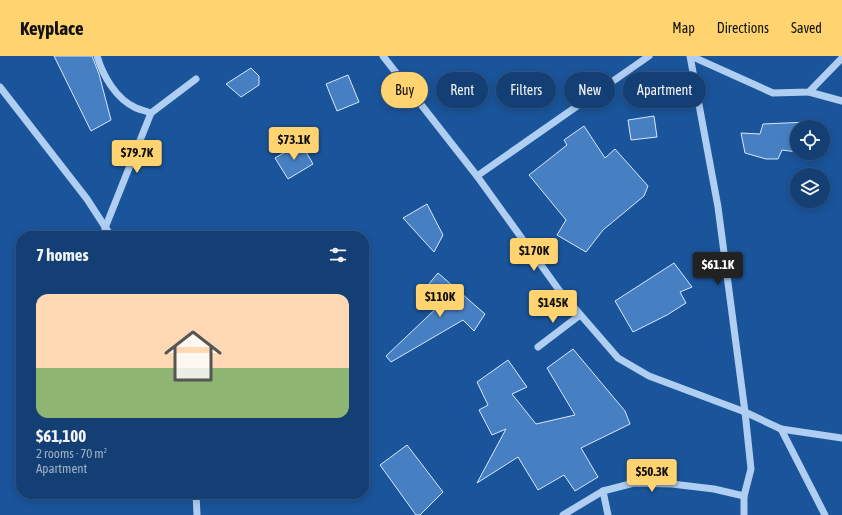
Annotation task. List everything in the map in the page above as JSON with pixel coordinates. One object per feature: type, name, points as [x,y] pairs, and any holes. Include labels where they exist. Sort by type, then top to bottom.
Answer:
[{"type":"street","points":[[97,56],[104,75],[118,96],[135,108],[151,113]]},
{"type":"street","points":[[384,56],[477,176],[559,290],[618,358],[649,376],[745,412],[781,429],[842,438]]},
{"type":"street","points":[[477,176],[649,56]]},
{"type":"street","points":[[691,56],[773,93],[809,92],[842,101]]},
{"type":"street","points":[[691,56],[718,207],[745,412],[751,469],[744,496],[744,515]]},
{"type":"street","points":[[809,92],[842,58]]},
{"type":"street","points":[[105,228],[151,113],[196,79]]},
{"type":"street","points":[[0,87],[87,199],[107,231]]},
{"type":"street","points":[[538,347],[580,315]]},
{"type":"street","points":[[781,429],[825,515]]},
{"type":"street","points":[[563,515],[603,490],[634,483],[672,484],[714,489],[744,496]]},
{"type":"street","points":[[603,490],[608,515]]},
{"type":"street","points":[[196,499],[197,515]]},
{"type":"building","points":[[54,56],[92,56],[99,74],[111,120],[91,131]]},
{"type":"building","points":[[251,68],[259,76],[259,85],[241,97],[226,84]]},
{"type":"building","points":[[348,75],[359,102],[337,111],[326,84]]},
{"type":"building","points":[[654,116],[657,137],[631,140],[628,120]]},
{"type":"building","points":[[790,123],[790,151],[782,150],[778,159],[766,159],[745,153],[741,133],[760,134],[763,124]]},
{"type":"building","points":[[584,126],[605,158],[615,149],[648,186],[644,196],[603,230],[586,252],[557,235],[566,220],[529,175],[567,145],[564,140]]},
{"type":"building","points":[[301,143],[313,164],[288,179],[275,158]]},
{"type":"building","points":[[427,204],[443,235],[434,252],[403,218]]},
{"type":"building","points":[[674,263],[692,287],[680,292],[686,303],[667,315],[633,332],[615,301]]},
{"type":"building","points":[[438,273],[485,314],[474,331],[463,320],[391,362],[386,356],[444,301],[428,285]]},
{"type":"building","points":[[573,349],[625,411],[630,424],[581,448],[598,477],[575,491],[564,475],[538,490],[518,457],[477,483],[506,429],[492,435],[479,410],[488,405],[477,382],[508,360],[527,387],[512,394],[536,424],[575,415],[547,368]]},
{"type":"building","points":[[407,445],[443,492],[420,515],[416,515],[380,465]]}]
